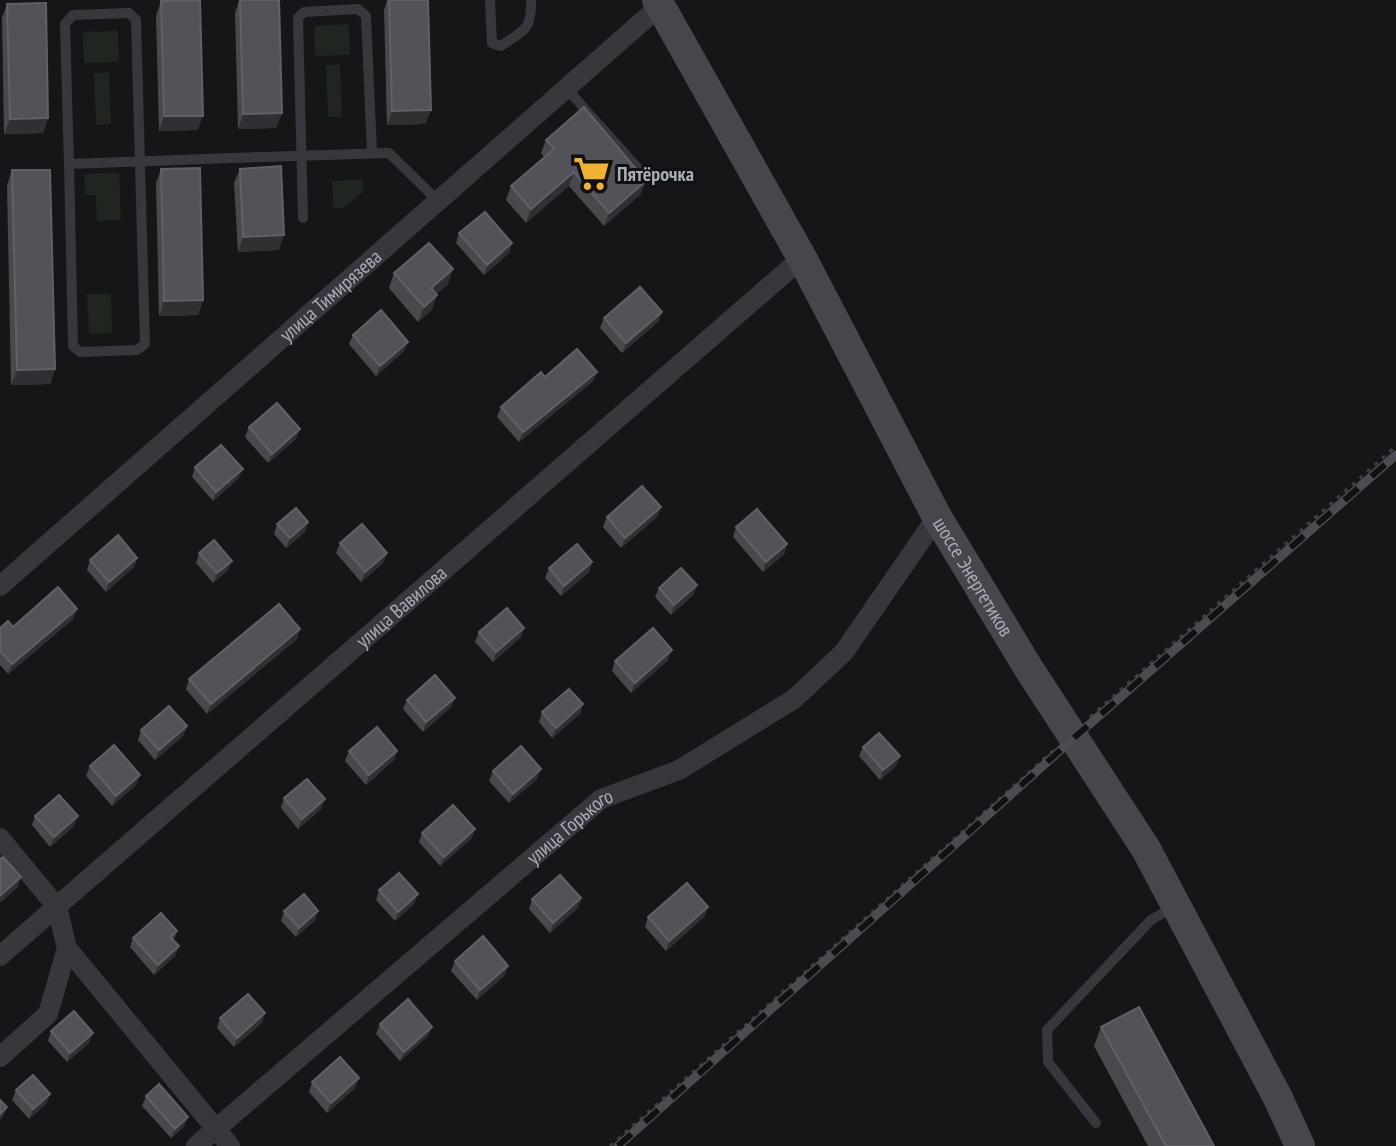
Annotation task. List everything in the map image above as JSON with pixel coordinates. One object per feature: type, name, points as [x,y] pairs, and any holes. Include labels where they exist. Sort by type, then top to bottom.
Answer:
[{"type":"main road","name":"шоссе Энергетиков","points":[[659,3],[802,258],[937,517],[1029,669],[1146,849],[1278,1098],[1300,1146]]},
{"type":"street","name":"улица Тимирязева","points":[[0,586],[659,3]]},
{"type":"street","name":"улица Вавилова","points":[[0,956],[802,258]]},
{"type":"street","name":"улица Горького","points":[[196,1146],[601,799],[679,770],[794,699],[844,652],[937,517]]},
{"type":"street","points":[[0,838],[57,907],[67,948],[230,1146]]},
{"type":"street","points":[[0,1057],[48,1014],[67,948]]},
{"type":"lane","points":[[490,0],[492,43],[501,46],[529,26],[532,19],[531,0]]},
{"type":"lane","points":[[303,218],[298,18],[304,12],[358,9],[366,16],[372,153]]},
{"type":"lane","points":[[129,13],[136,20],[139,162],[145,344],[137,350],[80,352],[73,346],[65,24],[73,15],[129,13]]},
{"type":"lane","points":[[566,88],[644,175]]},
{"type":"lane","points":[[69,164],[389,153],[438,201]]},
{"type":"lane","points":[[1096,1123],[1048,1062],[1047,1030],[1151,920],[1176,906]]},
{"type":"path","points":[[610,1146],[1396,446]]},
{"type":"shaded area","points":[[349,24],[350,55],[315,56],[314,26]]},
{"type":"shaded area","points":[[118,31],[119,62],[84,63],[83,32]]},
{"type":"shaded area","points":[[340,64],[342,117],[328,117],[326,65]]},
{"type":"shaded area","points":[[109,72],[111,124],[96,125],[94,73]]},
{"type":"shaded area","points":[[119,173],[121,220],[97,221],[96,195],[85,195],[84,174]]},
{"type":"shaded area","points":[[363,180],[363,192],[344,208],[333,208],[332,181]]},
{"type":"shaded area","points":[[87,294],[111,294],[112,333],[89,334]]},
{"type":"building","points":[[200,0],[203,116],[164,116],[161,1]]},
{"type":"building","points":[[240,0],[279,0],[282,113],[243,114]]},
{"type":"building","points":[[389,0],[428,0],[431,110],[392,111]]},
{"type":"building","points":[[46,3],[48,118],[10,119],[7,4]]},
{"type":"building","points":[[584,107],[646,181],[609,213],[574,172],[531,209],[511,186],[554,149],[546,140]]},
{"type":"building","points":[[281,166],[284,235],[243,237],[240,169]]},
{"type":"building","points":[[200,168],[203,300],[164,301],[161,169]]},
{"type":"building","points":[[12,170],[50,170],[55,369],[17,370]]},
{"type":"building","points":[[485,212],[512,243],[487,265],[459,233]]},
{"type":"building","points":[[429,243],[453,269],[431,288],[437,295],[424,307],[394,273]]},
{"type":"building","points":[[640,287],[662,312],[626,343],[604,318]]},
{"type":"building","points":[[381,310],[408,342],[380,366],[353,335]]},
{"type":"building","points":[[577,349],[597,372],[523,432],[501,407],[541,372],[545,377]]},
{"type":"building","points":[[277,403],[300,429],[272,454],[249,427]]},
{"type":"building","points":[[221,445],[243,469],[216,492],[195,467]]},
{"type":"building","points":[[642,486],[661,507],[625,538],[607,517]]},
{"type":"building","points":[[296,508],[308,522],[290,538],[277,524]]},
{"type":"building","points":[[757,509],[787,544],[766,562],[736,527]]},
{"type":"building","points":[[362,524],[387,553],[365,572],[340,543]]},
{"type":"building","points":[[118,535],[137,558],[109,582],[90,560]]},
{"type":"building","points":[[214,540],[232,561],[217,573],[199,553]]},
{"type":"building","points":[[577,544],[592,562],[564,586],[549,568]]},
{"type":"building","points":[[681,568],[697,585],[674,605],[659,588]]},
{"type":"building","points":[[58,587],[77,609],[12,664],[0,651],[0,628],[8,621],[13,627]]},
{"type":"building","points":[[279,604],[300,629],[211,704],[189,679]]},
{"type":"building","points":[[507,608],[524,628],[496,652],[479,632]]},
{"type":"building","points":[[653,628],[672,650],[635,683],[615,661]]},
{"type":"building","points":[[435,675],[455,698],[426,722],[407,700]]},
{"type":"building","points":[[569,689],[583,704],[556,728],[542,712]]},
{"type":"building","points":[[169,706],[187,726],[159,750],[141,730]]},
{"type":"building","points":[[377,727],[397,751],[369,775],[349,751]]},
{"type":"building","points":[[879,733],[900,756],[883,770],[863,747]]},
{"type":"building","points":[[114,745],[140,775],[116,796],[90,766]]},
{"type":"building","points":[[521,746],[541,769],[513,794],[493,771]]},
{"type":"building","points":[[307,779],[325,799],[302,819],[284,798]]},
{"type":"building","points":[[59,795],[78,816],[54,837],[35,816]]},
{"type":"building","points":[[453,805],[475,829],[444,857],[422,833]]},
{"type":"building","points":[[3,857],[21,877],[0,896],[0,859]]},
{"type":"building","points":[[399,873],[418,894],[398,912],[379,890]]},
{"type":"building","points":[[560,875],[581,898],[553,923],[532,899]]},
{"type":"building","points":[[687,883],[708,907],[669,941],[648,917]]},
{"type":"building","points":[[304,894],[318,911],[299,928],[284,911]]},
{"type":"building","points":[[161,913],[177,931],[170,937],[179,946],[158,965],[133,938]]},
{"type":"building","points":[[483,936],[508,966],[480,990],[455,961]]},
{"type":"building","points":[[248,994],[265,1013],[237,1038],[220,1018]]},
{"type":"building","points":[[408,999],[432,1027],[404,1052],[380,1024]]},
{"type":"building","points":[[1139,1007],[1214,1146],[1166,1146],[1101,1027]]},
{"type":"building","points":[[74,1011],[93,1033],[70,1053],[51,1031]]},
{"type":"building","points":[[340,1057],[359,1078],[331,1103],[312,1082]]},
{"type":"building","points":[[33,1075],[50,1094],[33,1109],[16,1090]]},
{"type":"building","points":[[159,1084],[188,1117],[175,1129],[146,1096]]},
{"type":"building","points":[[0,1100],[7,1107],[0,1114]]},
{"type":"railway","points":[[618,1146],[1396,455]]},
{"type":"place","name":"Пятёрочка","points":[[591,174]]}]
